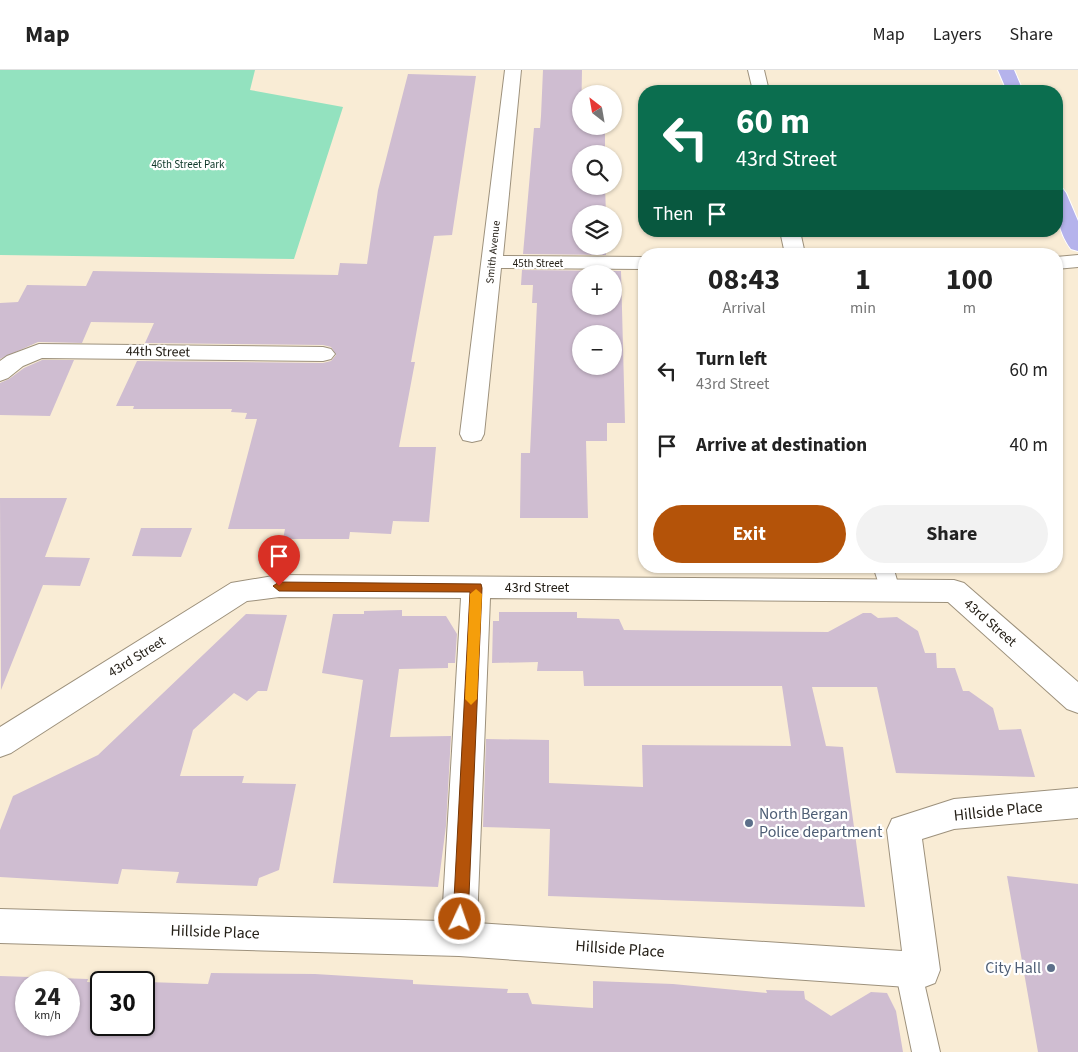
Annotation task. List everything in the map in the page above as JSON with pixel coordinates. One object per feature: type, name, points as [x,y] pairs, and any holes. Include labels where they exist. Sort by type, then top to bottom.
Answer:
[{"type":"main road","points":[[1006,70],[1012,85]]},
{"type":"main road","points":[[1063,209],[1078,246]]},
{"type":"street","name":"Smith Avenue","points":[[472,434],[513,70]]},
{"type":"street","points":[[756,70],[760,85]]},
{"type":"street","points":[[1063,262],[1078,261]]},
{"type":"street","name":"45th Street","points":[[492,262],[638,263]]},
{"type":"street","name":"44th Street","points":[[0,373],[15,361],[39,351],[323,354]]},
{"type":"street","name":"43rd Street","points":[[0,743],[241,591],[279,586],[476,588],[887,578],[954,591],[1078,700]]},
{"type":"street","points":[[459,939],[476,588]]},
{"type":"street","name":"Hillside Place","points":[[0,926],[459,939],[915,969],[904,830],[954,814],[1078,803]]},
{"type":"lane","points":[[915,969],[926,1052]]},
{"type":"green space","name":"46th Street Park","points":[[0,70],[255,70],[250,90],[343,107],[294,259],[0,255]]},
{"type":"building","points":[[543,70],[582,70],[582,85],[572,85],[572,135],[605,135],[605,145],[572,145],[572,195],[605,195],[606,205],[572,205],[572,255],[523,254],[534,128],[540,128]]},
{"type":"building","points":[[408,74],[476,76],[452,235],[434,236],[411,362],[415,362],[399,447],[436,447],[429,522],[393,521],[391,534],[350,532],[349,539],[283,539],[285,529],[228,529],[257,419],[245,419],[247,413],[231,412],[232,409],[133,409],[134,406],[116,406],[137,361],[323,363],[331,361],[336,355],[331,347],[323,345],[145,343],[154,323],[91,322],[82,343],[38,342],[0,359],[0,303],[18,302],[27,285],[86,286],[93,271],[338,275],[340,263],[367,264],[378,190]]},
{"type":"building","points":[[522,270],[572,271],[572,315],[622,315],[622,309],[625,423],[607,423],[607,441],[586,441],[588,518],[520,518],[521,453],[530,453],[537,303],[532,303],[533,285],[521,285]]},
{"type":"building","points":[[42,360],[74,360],[50,416],[0,415],[0,383],[24,368]]},
{"type":"building","points":[[0,498],[67,498],[45,557],[90,558],[80,586],[43,585],[1,690]]},
{"type":"building","points":[[141,528],[192,528],[181,557],[132,556]]},
{"type":"building","points":[[402,610],[402,616],[446,616],[457,634],[455,663],[448,663],[448,668],[399,669],[390,737],[451,736],[446,826],[438,887],[333,883],[363,680],[322,673],[333,614],[364,614],[364,611]]},
{"type":"building","points":[[499,612],[577,612],[577,618],[619,619],[624,630],[828,632],[863,613],[871,613],[878,618],[897,617],[918,631],[925,653],[936,653],[937,668],[955,668],[963,691],[969,691],[993,708],[999,730],[1021,729],[1035,777],[896,773],[877,687],[812,687],[826,746],[843,747],[865,907],[548,896],[550,829],[483,827],[486,739],[549,740],[549,783],[643,787],[642,745],[791,746],[782,686],[584,686],[583,671],[537,671],[538,662],[492,663],[493,621],[499,621]]},
{"type":"building","points":[[246,614],[287,615],[267,691],[258,691],[247,701],[234,693],[193,730],[180,776],[244,776],[242,783],[296,784],[279,870],[259,878],[257,886],[176,883],[179,872],[122,869],[118,884],[0,877],[0,830],[13,796],[98,755]]},
{"type":"building","name":"City Hall","points":[[1007,876],[1078,884],[1078,1052],[1038,1052]]},
{"type":"building","points":[[211,973],[315,974],[413,980],[413,984],[508,989],[507,993],[528,993],[532,1004],[593,1008],[593,981],[673,984],[767,993],[766,990],[804,991],[805,999],[831,1016],[871,992],[887,993],[896,1011],[903,1052],[0,1052],[0,976],[15,977],[15,1036],[80,1036],[80,979],[88,979],[87,982],[90,982],[90,1036],[155,1036],[155,982],[208,984]]},
{"type":"slow traffic","points":[[471,699],[476,594]]},
{"type":"place","name":"North Bergan Police department","points":[[749,823]]},
{"type":"place","name":"City Hall","points":[[1051,968]]},
{"type":"route","points":[[279,586],[476,588],[460,919]]}]
